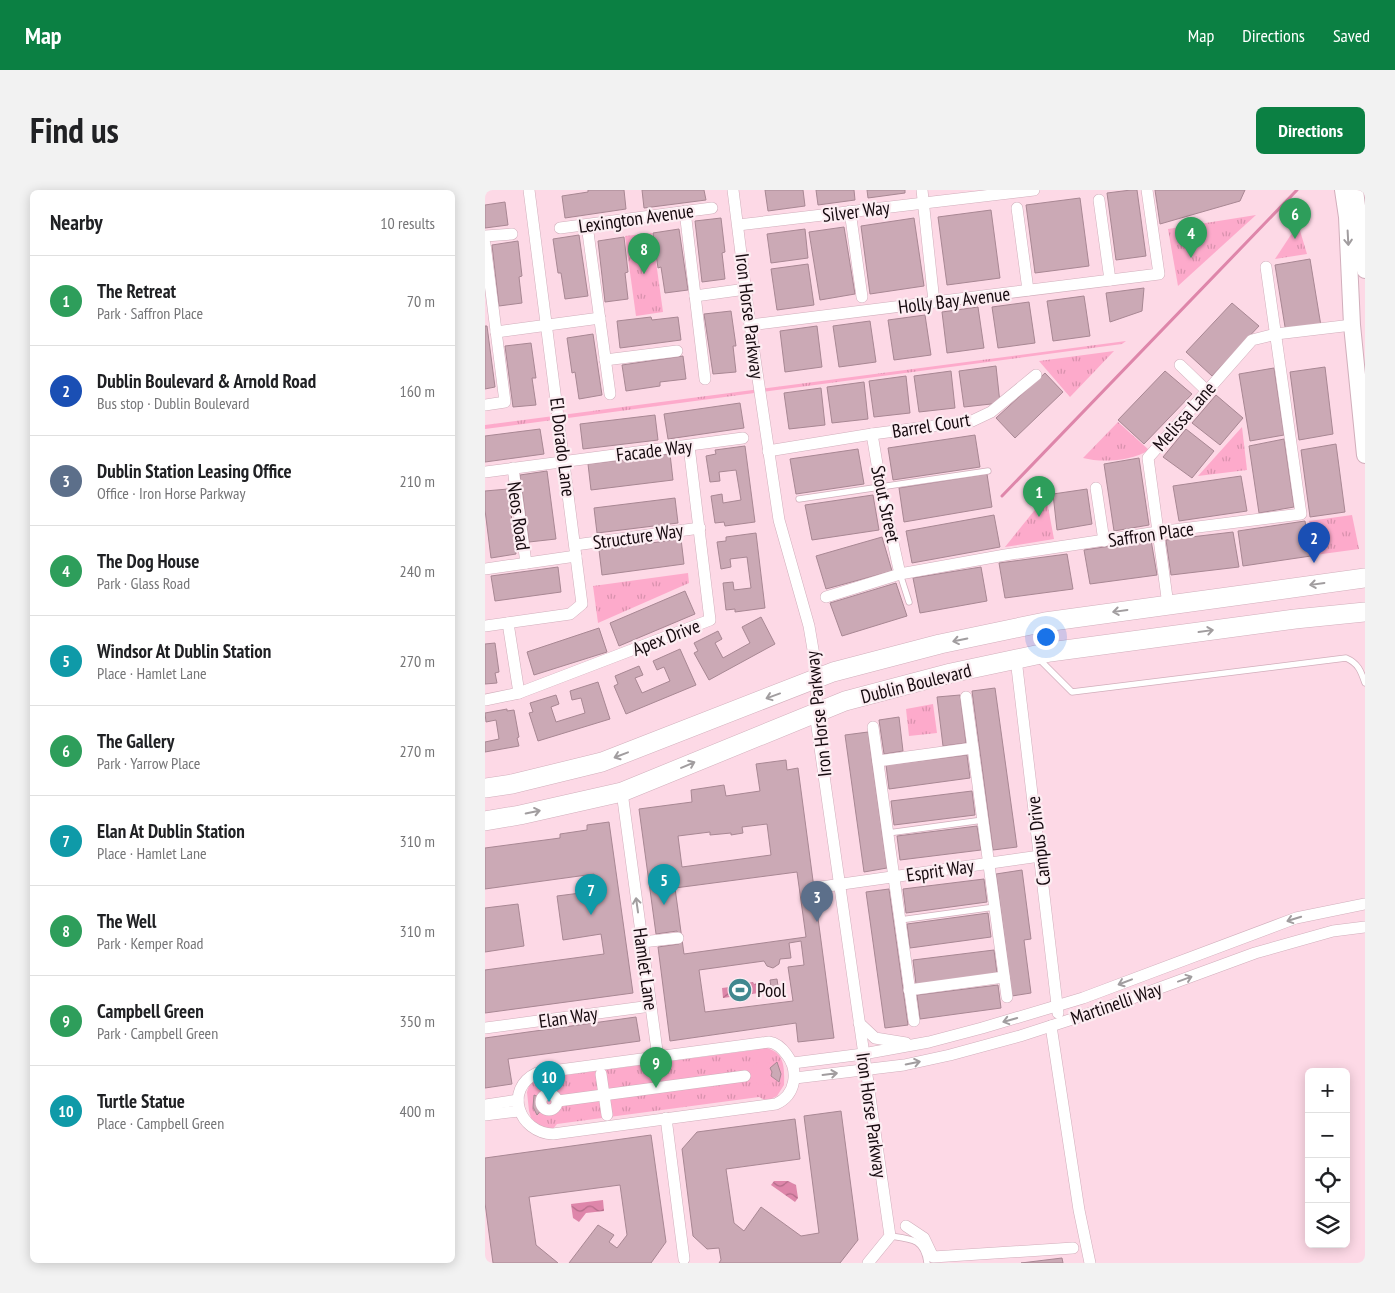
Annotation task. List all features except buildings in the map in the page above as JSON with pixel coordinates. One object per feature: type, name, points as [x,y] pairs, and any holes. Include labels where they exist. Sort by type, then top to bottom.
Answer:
[{"type":"main road","name":"Dublin Boulevard","points":[[485,788],[512,784],[602,762],[840,670],[940,644],[1045,622],[1365,578]]},
{"type":"main road","name":"Dublin Boulevard","points":[[485,821],[622,792],[853,698],[951,673],[1036,655],[1295,619],[1365,612]]},
{"type":"street","name":"El Dorado Lane","points":[[485,626],[570,614],[582,604],[529,190]]},
{"type":"street","name":"Iron Horse Parkway","points":[[733,190],[750,325],[779,520],[809,626],[818,679],[815,713],[865,1070],[891,1236]]},
{"type":"street","points":[[922,190],[934,302]]},
{"type":"street","name":"Silver Way","points":[[738,225],[1034,190]]},
{"type":"street","name":"Holly Bay Avenue","points":[[750,325],[1159,274],[1147,190]]},
{"type":"street","points":[[1343,190],[1347,217],[1352,325],[1365,456]]},
{"type":"street","points":[[1355,190],[1365,270]]},
{"type":"street","points":[[1099,200],[1111,280]]},
{"type":"street","name":"Lexington Avenue","points":[[560,228],[712,208]]},
{"type":"street","points":[[1017,208],[1028,290]]},
{"type":"street","points":[[685,211],[705,379]]},
{"type":"street","points":[[850,212],[862,297]]},
{"type":"street","points":[[587,225],[610,394]]},
{"type":"street","points":[[485,236],[512,234]]},
{"type":"street","points":[[485,244],[505,402],[485,405]]},
{"type":"street","points":[[1266,267],[1275,334]]},
{"type":"street","points":[[695,296],[746,289]]},
{"type":"street","points":[[496,332],[599,318]]},
{"type":"street","name":"Melissa Lane","points":[[1168,605],[1148,458],[1251,340],[1275,334],[1352,325]]},
{"type":"street","name":"Saffron Place","points":[[826,597],[900,574],[1005,555],[1158,532],[1301,514],[1275,334]]},
{"type":"street","points":[[605,360],[677,351]]},
{"type":"street","points":[[1180,365],[1207,391]]},
{"type":"street","name":"Barrel Court","points":[[768,451],[872,434],[972,421],[991,412],[1036,375]]},
{"type":"street","name":"Stout Street","points":[[872,434],[881,487],[900,574]]},
{"type":"street","name":"Facade Way","points":[[485,472],[743,438]]},
{"type":"street","name":"Apex Drive","points":[[485,700],[519,693],[710,620],[689,446]]},
{"type":"street","name":"Neos Road","points":[[513,468],[526,563]]},
{"type":"street","points":[[1096,488],[1104,541]]},
{"type":"street","name":"Structure Way","points":[[485,569],[526,563],[576,551],[700,528]]},
{"type":"street","points":[[508,623],[519,693]]},
{"type":"street","name":"Campus Drive","points":[[1016,659],[1057,1007],[1055,1024],[1079,1210],[1090,1263]]},
{"type":"street","points":[[966,698],[1007,996]]},
{"type":"street","points":[[873,727],[914,1021]]},
{"type":"street","points":[[878,761],[973,748]]},
{"type":"street","name":"Hamlet Lane","points":[[622,792],[658,1058]]},
{"type":"street","name":"Esprit Way","points":[[814,888],[1040,856]]},
{"type":"street","name":"Martinelli Way","points":[[793,1063],[863,1054],[929,1042],[1057,1007],[1296,918],[1365,904]]},
{"type":"street","name":"Martinelli Way","points":[[795,1078],[904,1065],[950,1055],[1020,1036],[1255,953],[1333,930],[1365,927]]},
{"type":"street","points":[[642,942],[678,938]]},
{"type":"street","points":[[909,990],[1004,978]]},
{"type":"street","name":"Elan Way","points":[[485,1028],[651,1006]]},
{"type":"street","name":"Martinelli Way","points":[[859,1023],[875,1038],[903,1043],[959,1034]]},
{"type":"street","points":[[769,1042],[775,1043],[783,1049],[793,1063],[795,1078],[788,1095],[776,1104],[547,1134],[533,1129],[527,1124],[518,1105],[526,1081],[537,1073],[769,1042]]},
{"type":"street","points":[[601,1074],[607,1115]]},
{"type":"street","points":[[558,1101],[745,1076]]},
{"type":"street","points":[[485,1104],[518,1105]]},
{"type":"street","points":[[485,1115],[518,1105]]},
{"type":"street","points":[[666,1118],[684,1258]]},
{"type":"street","points":[[906,1226],[924,1238],[933,1257],[1073,1248]]},
{"type":"street","points":[[868,1263],[891,1236]]},
{"type":"lane","points":[[799,500],[988,470]]},
{"type":"lane","points":[[900,574],[909,602]]},
{"type":"lane","points":[[1036,655],[1072,692],[1346,658],[1354,661],[1365,683]]},
{"type":"lane","points":[[887,832],[983,820]]},
{"type":"lane","points":[[900,920],[995,907]]},
{"type":"lane","points":[[891,1236],[907,1238],[920,1243],[926,1251],[927,1263]]},
{"type":"green space","points":[[1256,215],[1178,286],[1168,229]]},
{"type":"green space","points":[[1298,224],[1307,254],[1275,259]]},
{"type":"green space","points":[[652,233],[663,312],[636,316],[625,236]]},
{"type":"green space","points":[[1126,341],[1122,344],[485,429],[485,425]]},
{"type":"green space","points":[[1114,351],[1070,397],[1039,361]]},
{"type":"green space","points":[[1118,422],[1149,450],[1126,459],[1091,460],[1083,458]]},
{"type":"green space","points":[[1242,427],[1247,470],[1198,476]]},
{"type":"green space","points":[[1046,496],[1054,539],[1005,547]]},
{"type":"green space","points":[[1352,515],[1359,549],[1315,555],[1309,521]]},
{"type":"green space","points":[[688,573],[689,583],[598,623],[593,586]]},
{"type":"green space","points":[[933,704],[937,733],[909,736],[906,709]]},
{"type":"green space","points":[[758,1046],[773,1050],[781,1058],[784,1069],[784,1085],[777,1096],[767,1101],[759,1097],[557,1124],[552,1130],[538,1127],[531,1118],[527,1092],[529,1086],[538,1077],[551,1077],[754,1050]]},
{"type":"green space","points":[[763,1061],[771,1065],[775,1073],[771,1081],[763,1085],[755,1081],[751,1073],[755,1065]]},
{"type":"water","name":"Pool","points":[[753,982],[754,984],[757,983],[759,993],[723,998],[722,988]]},
{"type":"water","points":[[774,1181],[788,1181],[796,1185],[798,1198],[795,1202],[771,1185]]},
{"type":"water","points":[[603,1200],[604,1211],[586,1213],[579,1222],[573,1218],[571,1204]]},
{"type":"waterway","points":[[1002,496],[1297,190]]},
{"type":"place","name":"The Gallery","points":[[1295,239]]},
{"type":"place","name":"The Dog House","points":[[1191,258]]},
{"type":"place","name":"The Well","points":[[644,274]]},
{"type":"place","name":"The Retreat","points":[[1039,517]]},
{"type":"place","name":"Dublin Boulevard & Arnold Road","points":[[1314,563]]},
{"type":"place","name":"Windsor At Dublin Station","points":[[664,905]]},
{"type":"place","name":"Elan At Dublin Station","points":[[591,915]]},
{"type":"place","name":"Dublin Station Leasing Office","points":[[817,922]]},
{"type":"place","name":"Pool","points":[[740,990]]},
{"type":"place","name":"Campbell Green","points":[[656,1088]]},
{"type":"place","name":"Turtle Statue","points":[[549,1102]]}]
